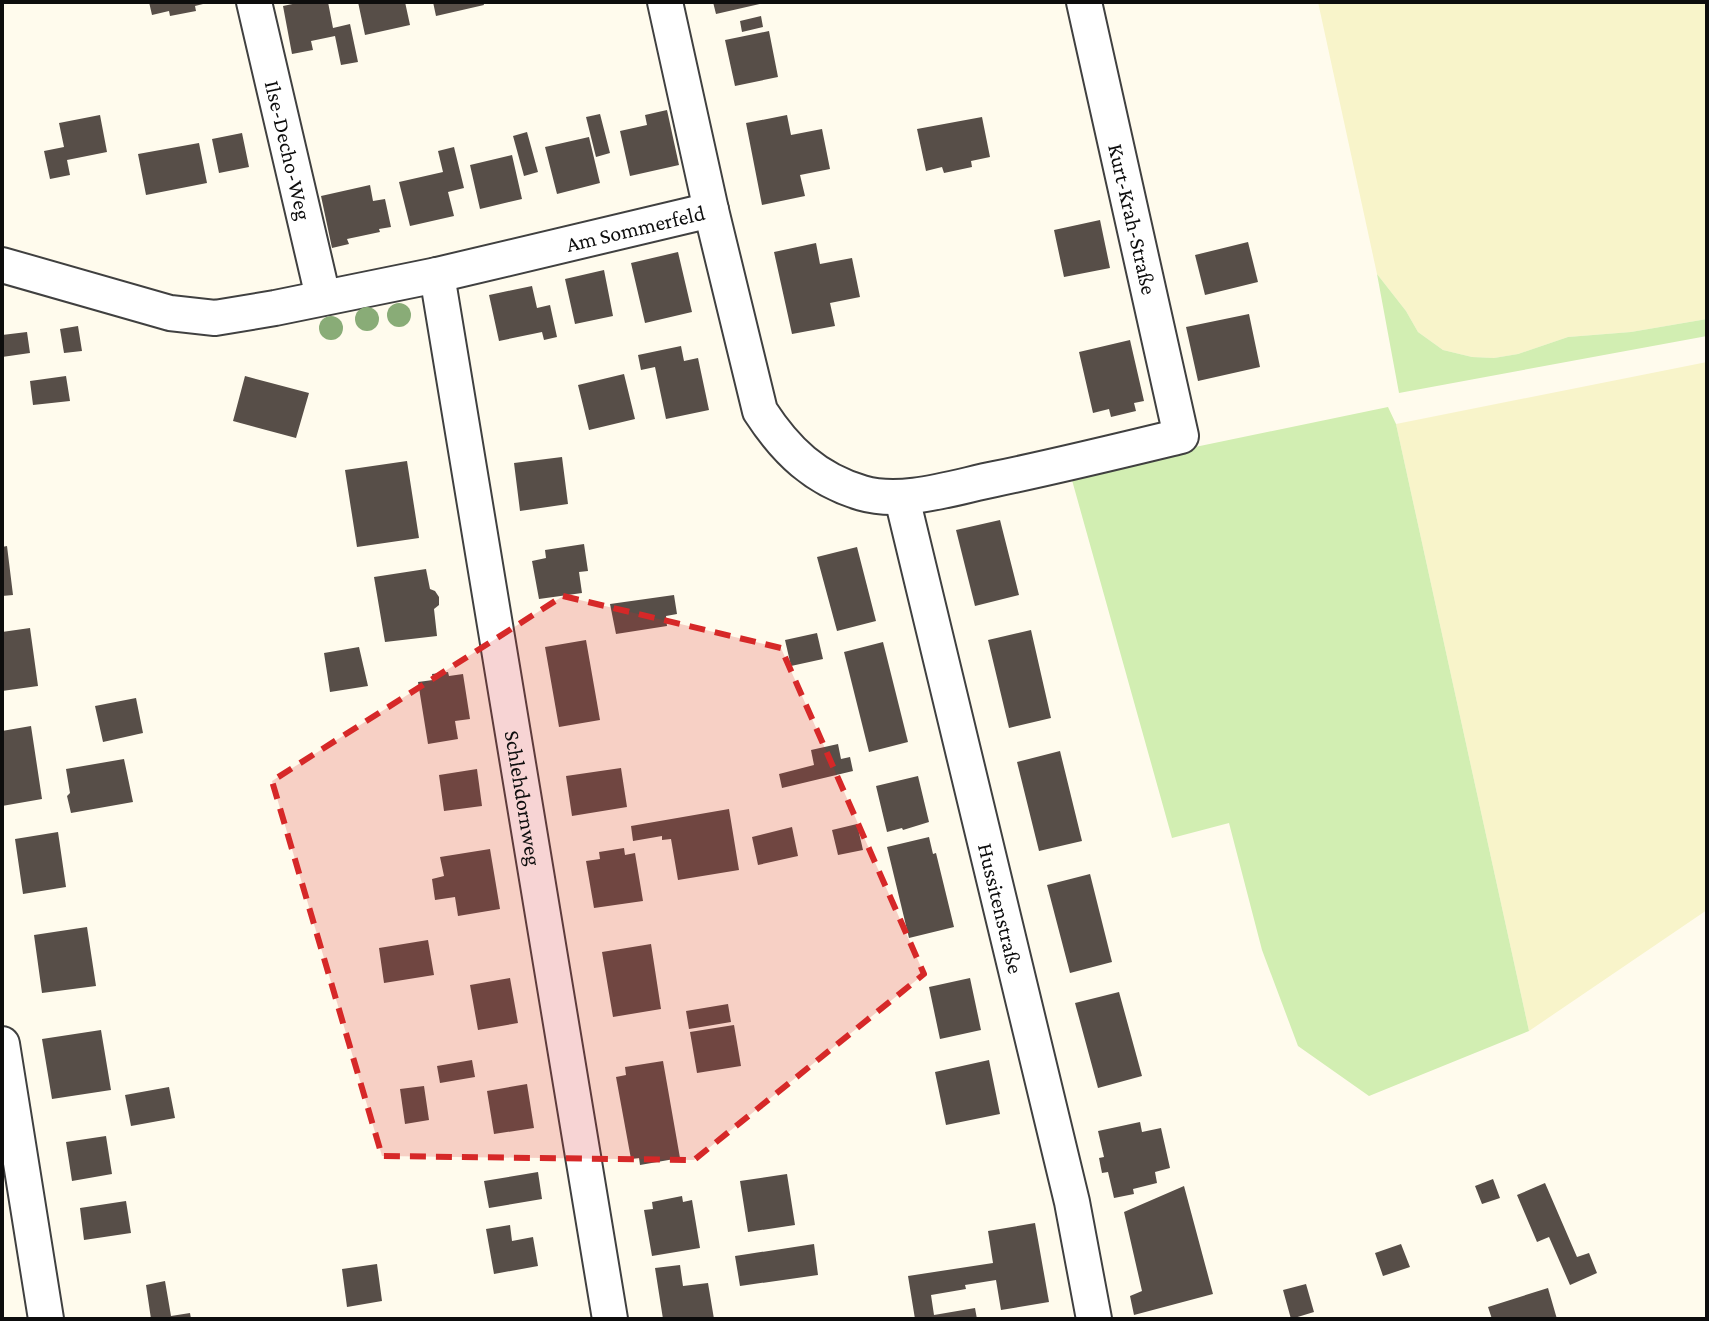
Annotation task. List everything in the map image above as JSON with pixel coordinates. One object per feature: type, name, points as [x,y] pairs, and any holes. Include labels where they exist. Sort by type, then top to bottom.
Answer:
[{"type":"street","name":"Ilse-Decho-Weg","points":[[254,2],[323,297]]},
{"type":"street","points":[[665,2],[711,210]]},
{"type":"street","name":"Kurt-Krah-Straße","points":[[1084,2],[1181,436]]},
{"type":"street","name":"Am Sommerfeld","points":[[2,265],[170,313],[215,318],[437,275],[711,210],[760,411],[776,436],[799,460],[827,479],[864,493],[902,498],[1181,436]]},
{"type":"street","name":"Schlehdornweg","points":[[437,275],[610,1319]]},
{"type":"street","name":"Hussitenstraße","points":[[902,498],[1072,1202],[1094,1319]]},
{"type":"street","points":[[2,1044],[46,1319]]},
{"type":"highlighted area","points":[[563,596],[781,648],[924,974],[694,1160],[382,1156],[272,781]]},
{"type":"shaded area","points":[[1318,2],[1707,2],[1707,319],[1631,332],[1568,337],[1518,354],[1494,358],[1472,357],[1443,350],[1418,332],[1377,274]]},
{"type":"shaded area","points":[[1707,362],[1707,910],[1529,1031],[1396,424]]},
{"type":"green space","points":[[1377,274],[1418,332],[1443,350],[1472,357],[1494,358],[1518,354],[1568,337],[1631,332],[1707,319],[1707,336],[1399,393]]},
{"type":"green space","points":[[1388,407],[1396,424],[1529,1031],[1369,1096],[1298,1046],[1262,950],[1229,823],[1172,838],[1070,473]]},
{"type":"building","points":[[149,2],[207,3],[195,6],[196,11],[170,16],[169,11],[152,15]]},
{"type":"building","points":[[328,2],[333,28],[350,24],[358,62],[341,65],[335,36],[311,41],[313,50],[292,54],[283,6]]},
{"type":"building","points":[[358,2],[405,2],[410,25],[365,35]]},
{"type":"building","points":[[433,2],[483,2],[484,5],[436,16]]},
{"type":"building","points":[[713,2],[763,2],[764,3],[716,14]]},
{"type":"building","points":[[761,16],[763,27],[742,32],[740,21]]},
{"type":"building","points":[[769,31],[778,77],[735,86],[725,40]]},
{"type":"building","points":[[667,110],[679,165],[630,176],[620,131],[647,125],[645,115]]},
{"type":"building","points":[[600,114],[610,153],[596,157],[586,117]]},
{"type":"building","points":[[100,115],[107,152],[67,160],[70,175],[50,179],[44,151],[64,147],[59,123]]},
{"type":"building","points":[[787,115],[791,135],[822,129],[830,169],[800,175],[805,196],[762,205],[746,123]]},
{"type":"building","points":[[982,117],[990,157],[971,161],[972,167],[944,173],[942,167],[926,171],[917,129]]},
{"type":"building","points":[[527,132],[538,172],[524,176],[513,136]]},
{"type":"building","points":[[242,133],[249,167],[219,173],[212,139]]},
{"type":"building","points":[[589,137],[600,183],[557,194],[545,147]]},
{"type":"building","points":[[199,143],[207,183],[146,195],[138,154]]},
{"type":"building","points":[[454,147],[464,188],[448,192],[454,216],[410,226],[399,182],[443,172],[438,151]]},
{"type":"building","points":[[512,155],[522,199],[480,209],[470,165]]},
{"type":"building","points":[[370,185],[373,201],[385,199],[391,227],[347,239],[349,244],[332,248],[321,196]]},
{"type":"building","points":[[1100,220],[1110,268],[1064,277],[1054,230]]},
{"type":"building","points":[[1248,242],[1258,282],[1205,295],[1195,255]]},
{"type":"building","points":[[816,243],[820,264],[852,258],[860,297],[830,303],[835,326],[792,334],[774,252]]},
{"type":"building","points":[[678,252],[692,312],[645,323],[631,263]]},
{"type":"building","points":[[604,270],[613,316],[575,324],[565,279]]},
{"type":"building","points":[[532,286],[537,308],[550,305],[557,337],[544,340],[542,332],[499,341],[489,295]]},
{"type":"building","points":[[1249,314],[1260,367],[1198,381],[1186,327]]},
{"type":"building","points":[[78,326],[82,351],[64,353],[60,329]]},
{"type":"building","points":[[27,332],[30,353],[2,357],[2,335]]},
{"type":"building","points":[[1130,340],[1144,401],[1134,403],[1136,411],[1111,417],[1109,409],[1093,413],[1079,352]]},
{"type":"building","points":[[681,346],[684,361],[698,358],[709,410],[666,419],[655,367],[641,370],[638,355]]},
{"type":"building","points":[[624,374],[635,419],[589,430],[578,385]]},
{"type":"building","points":[[66,376],[70,401],[33,405],[30,381]]},
{"type":"building","points":[[245,376],[309,393],[296,438],[233,421]]},
{"type":"building","points":[[562,457],[568,504],[520,511],[514,463]]},
{"type":"building","points":[[407,461],[419,538],[357,547],[345,470]]},
{"type":"building","points":[[1000,520],[1019,595],[975,606],[956,530]]},
{"type":"building","points":[[584,544],[588,571],[579,572],[582,593],[539,599],[532,561],[546,558],[545,550]]},
{"type":"building","points":[[7,546],[13,595],[2,596],[2,547]]},
{"type":"building","points":[[857,547],[876,621],[837,631],[817,557]]},
{"type":"building","points":[[426,569],[430,589],[439,597],[439,605],[434,609],[437,636],[385,642],[374,577]]},
{"type":"building","points":[[674,595],[677,614],[666,616],[667,626],[616,634],[610,604]]},
{"type":"building","points":[[30,628],[38,686],[2,691],[2,632]]},
{"type":"building","points":[[1031,630],[1051,718],[1009,728],[988,640]]},
{"type":"building","points":[[817,633],[823,659],[791,666],[785,640]]},
{"type":"building","points":[[586,640],[600,720],[559,727],[545,647]]},
{"type":"building","points":[[883,642],[908,742],[869,752],[844,652]]},
{"type":"building","points":[[359,647],[368,686],[330,692],[324,653]]},
{"type":"building","points":[[448,672],[449,676],[463,674],[470,719],[455,721],[458,739],[428,744],[418,682],[433,680],[432,674]]},
{"type":"building","points":[[136,698],[143,733],[103,742],[95,706]]},
{"type":"building","points":[[31,726],[42,799],[2,806],[2,731]]},
{"type":"building","points":[[838,744],[841,759],[850,757],[853,771],[782,788],[779,774],[814,765],[811,750]]},
{"type":"building","points":[[1060,751],[1082,841],[1039,851],[1017,762]]},
{"type":"building","points":[[124,759],[133,802],[71,813],[66,769]]},
{"type":"building","points":[[621,768],[627,807],[572,816],[566,776]]},
{"type":"building","points":[[477,769],[482,806],[444,811],[439,775]]},
{"type":"building","points":[[918,776],[929,822],[887,832],[876,786]]},
{"type":"building","points":[[729,809],[739,870],[678,880],[671,839],[662,840],[662,836],[633,841],[631,826]]},
{"type":"building","points":[[857,824],[863,850],[838,855],[832,830]]},
{"type":"building","points":[[792,827],[798,856],[758,865],[752,837]]},
{"type":"building","points":[[58,832],[66,887],[23,894],[15,839]]},
{"type":"building","points":[[929,837],[933,854],[936,853],[954,927],[909,938],[887,847]]},
{"type":"building","points":[[624,848],[625,855],[635,853],[643,901],[594,908],[586,861],[600,859],[599,852]]},
{"type":"building","points":[[490,849],[500,909],[458,916],[455,897],[435,900],[432,879],[444,876],[440,857]]},
{"type":"building","points":[[1090,874],[1112,962],[1070,973],[1047,885]]},
{"type":"building","points":[[87,927],[96,986],[42,993],[34,935]]},
{"type":"building","points":[[428,940],[434,975],[384,983],[379,948]]},
{"type":"building","points":[[651,944],[661,1009],[613,1017],[602,952]]},
{"type":"building","points":[[510,978],[518,1023],[478,1030],[470,985]]},
{"type":"building","points":[[970,978],[981,1030],[940,1039],[929,987]]},
{"type":"building","points":[[1119,992],[1142,1076],[1098,1088],[1075,1003]]},
{"type":"building","points":[[728,1004],[731,1022],[689,1029],[686,1011]]},
{"type":"building","points":[[734,1025],[741,1066],[697,1073],[690,1032]]},
{"type":"building","points":[[101,1030],[111,1090],[52,1099],[42,1039]]},
{"type":"building","points":[[472,1060],[475,1077],[440,1083],[437,1066]]},
{"type":"building","points":[[989,1060],[1000,1114],[946,1125],[935,1072]]},
{"type":"building","points":[[663,1061],[680,1158],[640,1165],[639,1158],[631,1159],[616,1077],[626,1075],[625,1067]]},
{"type":"building","points":[[527,1084],[534,1128],[494,1134],[487,1091]]},
{"type":"building","points":[[424,1086],[429,1120],[405,1124],[400,1089]]},
{"type":"building","points":[[169,1087],[175,1118],[131,1126],[125,1095]]},
{"type":"building","points":[[1140,1122],[1142,1132],[1161,1128],[1170,1168],[1155,1172],[1157,1183],[1133,1189],[1134,1194],[1114,1198],[1108,1172],[1102,1173],[1099,1158],[1104,1157],[1098,1131]]},
{"type":"building","points":[[106,1136],[112,1174],[72,1181],[66,1142]]},
{"type":"building","points":[[538,1172],[542,1199],[489,1208],[484,1181]]},
{"type":"building","points":[[787,1174],[795,1225],[748,1232],[740,1181]]},
{"type":"building","points":[[1493,1179],[1500,1198],[1482,1204],[1475,1186]]},
{"type":"building","points":[[1545,1183],[1577,1257],[1589,1253],[1597,1273],[1570,1285],[1549,1237],[1537,1242],[1517,1195]]},
{"type":"building","points":[[1184,1186],[1213,1294],[1134,1315],[1130,1296],[1142,1291],[1124,1212]]},
{"type":"building","points":[[682,1196],[683,1202],[692,1200],[700,1248],[652,1256],[644,1210],[653,1209],[652,1202]]},
{"type":"building","points":[[126,1201],[131,1233],[84,1240],[80,1208]]},
{"type":"building","points":[[1035,1223],[1049,1302],[1001,1310],[996,1280],[931,1295],[934,1315],[975,1308],[977,1319],[915,1319],[908,1276],[993,1263],[988,1231]]},
{"type":"building","points":[[510,1225],[512,1241],[533,1237],[538,1266],[494,1274],[486,1229]]},
{"type":"building","points":[[814,1244],[818,1275],[740,1286],[735,1256]]},
{"type":"building","points":[[1401,1244],[1410,1267],[1383,1276],[1375,1253]]},
{"type":"building","points":[[377,1264],[382,1301],[347,1307],[342,1269]]},
{"type":"building","points":[[680,1265],[683,1286],[708,1283],[714,1319],[663,1319],[655,1268]]},
{"type":"building","points":[[165,1281],[171,1316],[190,1313],[191,1319],[151,1319],[146,1285]]},
{"type":"building","points":[[1306,1284],[1314,1312],[1291,1319],[1283,1290]]},
{"type":"building","points":[[1548,1288],[1557,1319],[1492,1319],[1488,1307]]}]
